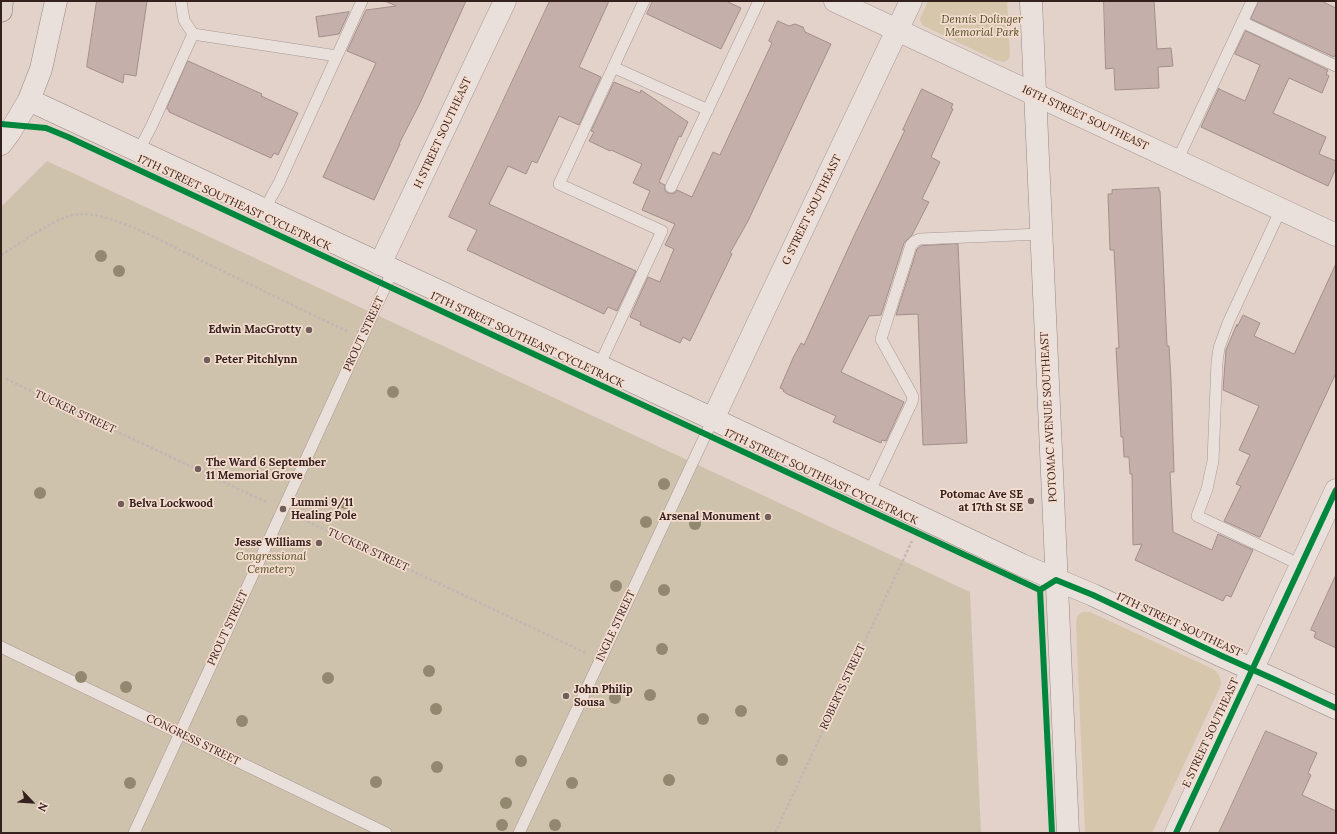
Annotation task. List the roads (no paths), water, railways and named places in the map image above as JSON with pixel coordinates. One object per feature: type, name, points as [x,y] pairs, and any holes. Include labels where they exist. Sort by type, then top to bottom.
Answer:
[{"type":"main road","points":[[1,11],[2,1]]},
{"type":"street","name":"H STREET SOUTHEAST","points":[[386,267],[505,1]]},
{"type":"street","name":"16TH STREET SOUTHEAST","points":[[835,1],[1336,235]]},
{"type":"street","name":"G STREET SOUTHEAST","points":[[714,419],[768,301],[911,1]]},
{"type":"street","name":"POTOMAC AVENUE SOUTHEAST","points":[[1031,1],[1068,833]]},
{"type":"street","points":[[1,144],[29,100],[41,69],[53,6]]},
{"type":"street","name":"17TH STREET SOUTHEAST","points":[[29,100],[1056,580],[1092,595],[1336,708]]},
{"type":"street","name":"E STREET SOUTHEAST","points":[[1176,833],[1336,490]]},
{"type":"lane","points":[[181,1],[184,20],[193,34],[337,56]]},
{"type":"lane","points":[[264,210],[282,176],[362,1]]},
{"type":"lane","points":[[599,366],[662,231],[559,184],[644,1]]},
{"type":"lane","points":[[671,187],[759,1]]},
{"type":"lane","points":[[1177,161],[1252,1]]},
{"type":"lane","points":[[1242,22],[1336,66]]},
{"type":"lane","points":[[138,152],[152,125],[193,34]]},
{"type":"lane","points":[[613,67],[708,110]]},
{"type":"lane","points":[[1281,209],[1228,323],[1219,348],[1217,362],[1213,461],[1207,489],[1198,516],[1301,565]]},
{"type":"lane","points":[[869,493],[913,397],[881,339],[911,245],[920,239],[1041,234]]},
{"type":"lane","name":"PROUT STREET","points":[[134,833],[361,339],[386,267]]},
{"type":"lane","name":"INGLE STREET","points":[[519,833],[714,419]]},
{"type":"lane","name":"CONGRESS STREET","points":[[1,647],[386,833]]},
{"type":"place","name":"Edwin MacGrotty","points":[[309,330]]},
{"type":"place","name":"Peter Pitchlynn","points":[[207,360]]},
{"type":"place","name":"The Ward 6 September 11 Memorial Grove","points":[[198,469]]},
{"type":"place","name":"Potomac Ave SE at 17th St SE","points":[[1031,501]]},
{"type":"place","name":"Belva Lockwood","points":[[121,504]]},
{"type":"place","name":"Lummi 9/11 Healing Pole","points":[[283,509]]},
{"type":"place","name":"Arsenal Monument","points":[[768,517]]},
{"type":"place","name":"Jesse Williams","points":[[319,543]]},
{"type":"place","name":"John Philip Sousa","points":[[566,696]]},
{"type":"park label","name":"Dennis Dolinger Memorial Park","points":[[982,26]]},
{"type":"park label","name":"Congressional Cemetery","points":[[271,563]]}]
